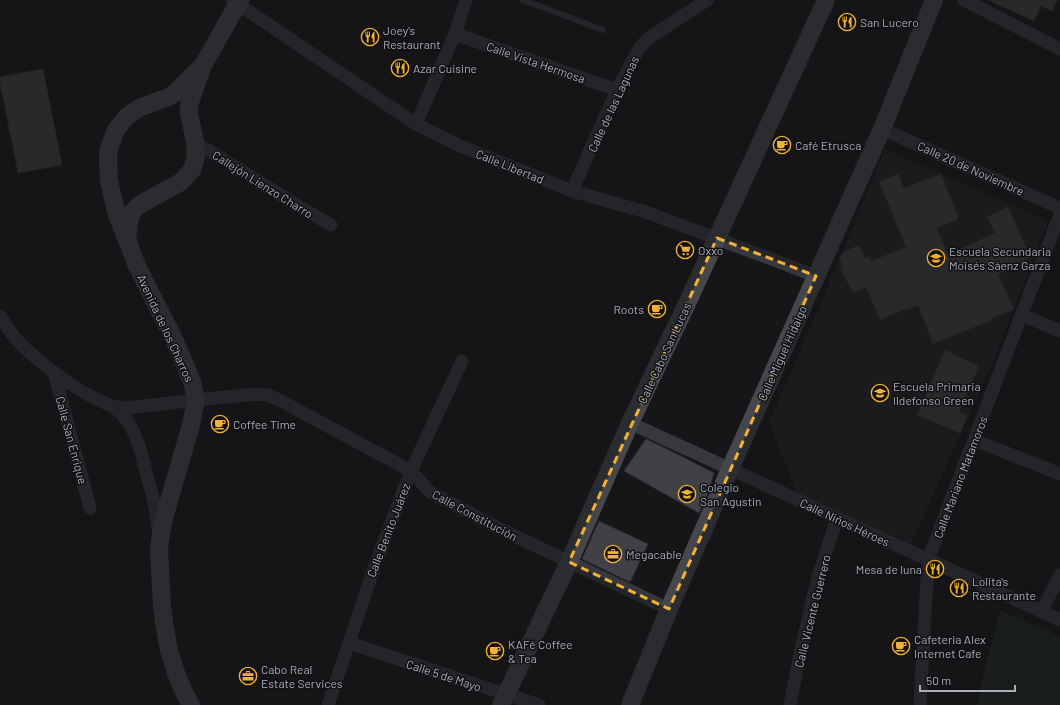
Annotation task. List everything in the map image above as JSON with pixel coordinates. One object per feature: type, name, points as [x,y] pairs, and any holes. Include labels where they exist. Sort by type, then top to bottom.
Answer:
[{"type":"main road","name":"Calle Cabo San Lucas","points":[[503,700],[569,562],[630,423],[690,297],[826,0]]},
{"type":"main road","name":"Calle Miguel Hidalgo","points":[[630,705],[669,609],[730,469],[882,129],[934,0]]},
{"type":"main road","name":"Avenida de los Charros","points":[[195,142],[189,113],[189,105],[203,64],[237,1]]},
{"type":"main road","name":"Avenida de los Charros","points":[[191,705],[176,673],[169,650],[161,588],[160,540],[164,518],[192,425],[196,400],[193,385],[186,366],[137,266],[117,215],[109,181],[108,158],[109,148],[116,130],[127,116],[175,93],[203,64]]},
{"type":"main road","points":[[127,240],[132,212],[139,205],[181,182],[192,170],[196,157],[195,142]]},
{"type":"street","name":"Calle de las Lagunas","points":[[572,191],[618,90],[640,47],[649,38],[707,0]]},
{"type":"street","points":[[964,0],[1060,49]]},
{"type":"street","name":"Calle Libertad","points":[[237,1],[416,124],[460,146],[572,191],[646,212],[816,276]]},
{"type":"street","points":[[416,124],[455,34],[462,3]]},
{"type":"street","name":"Calle Vista Hermosa","points":[[455,34],[618,90]]},
{"type":"street","name":"Calle 20 de Noviembre","points":[[882,129],[1060,208]]},
{"type":"street","name":"Callejón Lienzo Charro","points":[[195,142],[331,225]]},
{"type":"street","name":"Calle Mariano Matamoros","points":[[920,705],[928,560],[1060,214]]},
{"type":"street","points":[[1022,315],[1060,331]]},
{"type":"street","points":[[0,316],[16,339],[54,372],[96,400],[114,407],[129,423],[138,442],[156,509],[160,540]]},
{"type":"street","name":"Calle Benito Juárez","points":[[328,705],[374,568],[411,472],[462,361]]},
{"type":"street","name":"Calle San Enrique","points":[[54,372],[90,508]]},
{"type":"street","name":"Calle Constitución","points":[[114,407],[126,408],[257,394],[268,395],[411,472],[430,492],[500,529],[669,609]]},
{"type":"street","name":"Calle Niños Héroes","points":[[630,423],[1060,620]]},
{"type":"street","points":[[974,440],[1060,474]]},
{"type":"street","name":"Calle Vicente Guerrero","points":[[790,705],[816,585],[837,518]]},
{"type":"street","points":[[1042,612],[1060,575]]},
{"type":"street","name":"Calle 5 de Mayo","points":[[349,644],[503,700],[540,705]]},
{"type":"lane","points":[[524,0],[603,30]]},
{"type":"highlighted area","points":[[717,238],[816,276],[669,609],[569,562]]},
{"type":"shaded area","points":[[885,149],[1048,221],[992,364],[911,544],[797,493],[769,423]]},
{"type":"shaded area","points":[[1000,610],[1060,637],[1060,705],[977,705]]},
{"type":"building","points":[[988,0],[1057,0],[1052,11],[1041,6],[1034,21]]},
{"type":"building","points":[[43,69],[62,165],[18,173],[0,77]]},
{"type":"building","points":[[898,174],[904,188],[941,174],[959,219],[937,228],[948,255],[995,233],[987,217],[1008,207],[1031,258],[998,274],[1014,309],[991,319],[992,320],[933,344],[918,305],[880,320],[866,287],[853,293],[840,268],[843,267],[839,258],[843,252],[859,245],[865,258],[869,256],[871,261],[906,247],[879,182]]},
{"type":"building","points":[[945,350],[979,366],[959,412],[968,415],[960,433],[917,415]]},
{"type":"building","name":"Colegio San Agustin","points":[[646,439],[714,473],[708,493],[699,513],[624,471]]},
{"type":"building","name":"Megacable","points":[[599,521],[648,544],[630,582],[582,559]]},
{"type":"place","name":"San Lucero","points":[[847,22]]},
{"type":"place","name":"Joey's Restaurant","points":[[370,37]]},
{"type":"place","name":"Azar Cuisine","points":[[400,68]]},
{"type":"place","name":"Café Etrusca","points":[[782,145]]},
{"type":"place","name":"Oxxo","points":[[685,250]]},
{"type":"place","name":"Escuela Secundaria Moisés Sáenz Garza","points":[[936,258]]},
{"type":"place","name":"Roots","points":[[657,309]]},
{"type":"place","name":"Escuela Primaria Ildefonso Green","points":[[880,393]]},
{"type":"place","name":"Coffee Time","points":[[220,424]]},
{"type":"place","name":"Colegio San Agustin","points":[[687,494]]},
{"type":"place","name":"Megacable","points":[[613,554]]},
{"type":"place","name":"Mesa de luna","points":[[935,569]]},
{"type":"place","name":"Lolita's Restaurante","points":[[959,588]]},
{"type":"place","name":"Cafeteria Alex Internet Cafe","points":[[901,646]]},
{"type":"place","name":"KAFé Coffee & Tea","points":[[495,651]]},
{"type":"place","name":"Cabo Real Estate Services","points":[[248,676]]}]
